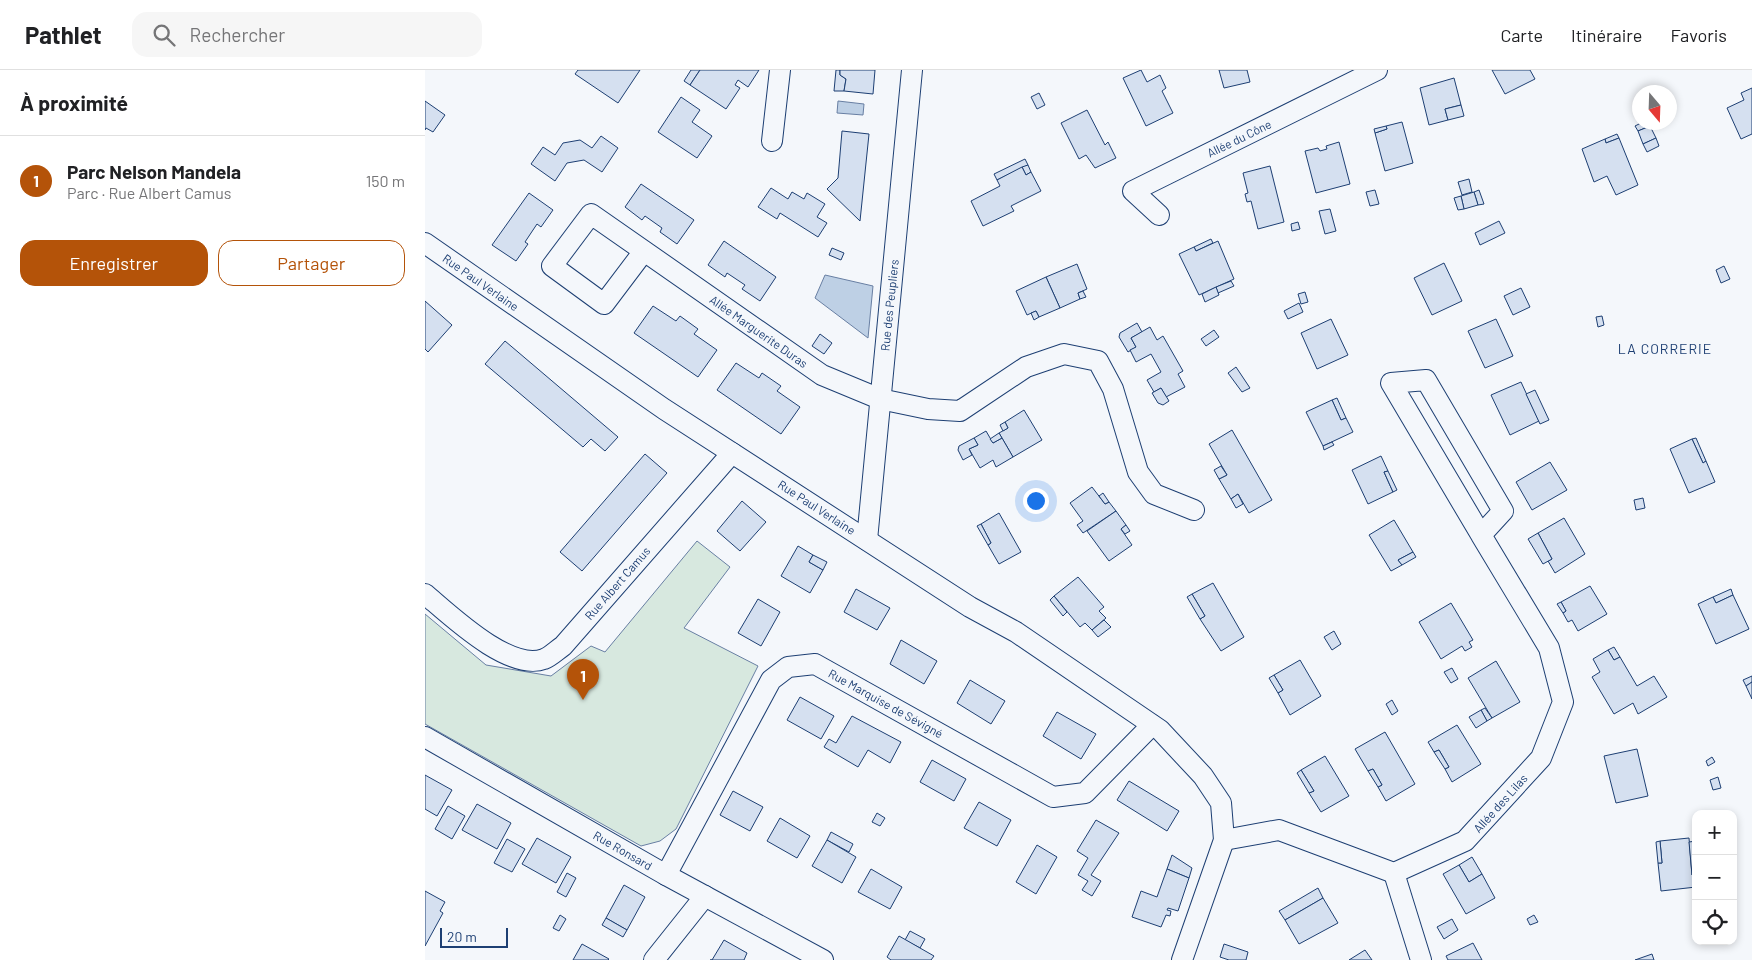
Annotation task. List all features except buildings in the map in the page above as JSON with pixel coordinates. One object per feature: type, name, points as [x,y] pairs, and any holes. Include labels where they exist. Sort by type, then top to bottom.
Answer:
[{"type":"street","points":[[772,140],[780,70]]},
{"type":"street","name":"Rue des Peupliers","points":[[867,540],[912,70]]},
{"type":"street","name":"Allée du Cône","points":[[1159,215],[1133,191],[1377,70]]},
{"type":"street","name":"Allée Marguerite Duras","points":[[644,252],[604,304],[552,266],[591,214],[822,375],[880,399],[929,409],[960,411],[1026,367],[1064,354],[1098,360],[1113,389],[1138,472],[1154,494],[1194,510]]},
{"type":"street","name":"Rue Paul Verlaine","points":[[425,243],[664,409],[970,607],[1016,632],[1152,725],[1203,776],[1221,803],[1225,840]]},
{"type":"street","name":"Allée des Lilas","points":[[1394,873],[1465,841],[1541,758],[1563,702],[1549,648],[1481,535],[1391,383],[1426,380],[1503,511],[1481,535]]},
{"type":"street","name":"Rue Albert Camus","points":[[425,594],[481,640],[518,659],[543,660],[563,646],[732,452]]},
{"type":"street","name":"Rue Marquise de Sévigné","points":[[667,875],[771,680],[788,667],[815,664],[1053,797],[1085,793],[1152,725]]},
{"type":"street","name":"Rue Ronsard","points":[[425,737],[667,875],[823,960]]},
{"type":"street","points":[[1182,960],[1225,840],[1279,830],[1394,873],[1421,960]]},
{"type":"street","points":[[654,960],[705,896]]},
{"type":"shaded area","points":[[697,541],[730,567],[684,628],[758,666],[676,829],[660,841],[641,846],[425,724],[425,614],[486,665],[551,676],[591,646],[605,652]]},
{"type":"water","points":[[838,101],[864,104],[863,115],[837,113]]},
{"type":"water","points":[[825,275],[873,286],[868,338],[815,298]]},
{"type":"place","name":"Parc Nelson Mandela","points":[[583,700]]},
{"type":"district","name":"LA CORRERIE","points":[[1665,348]]}]
